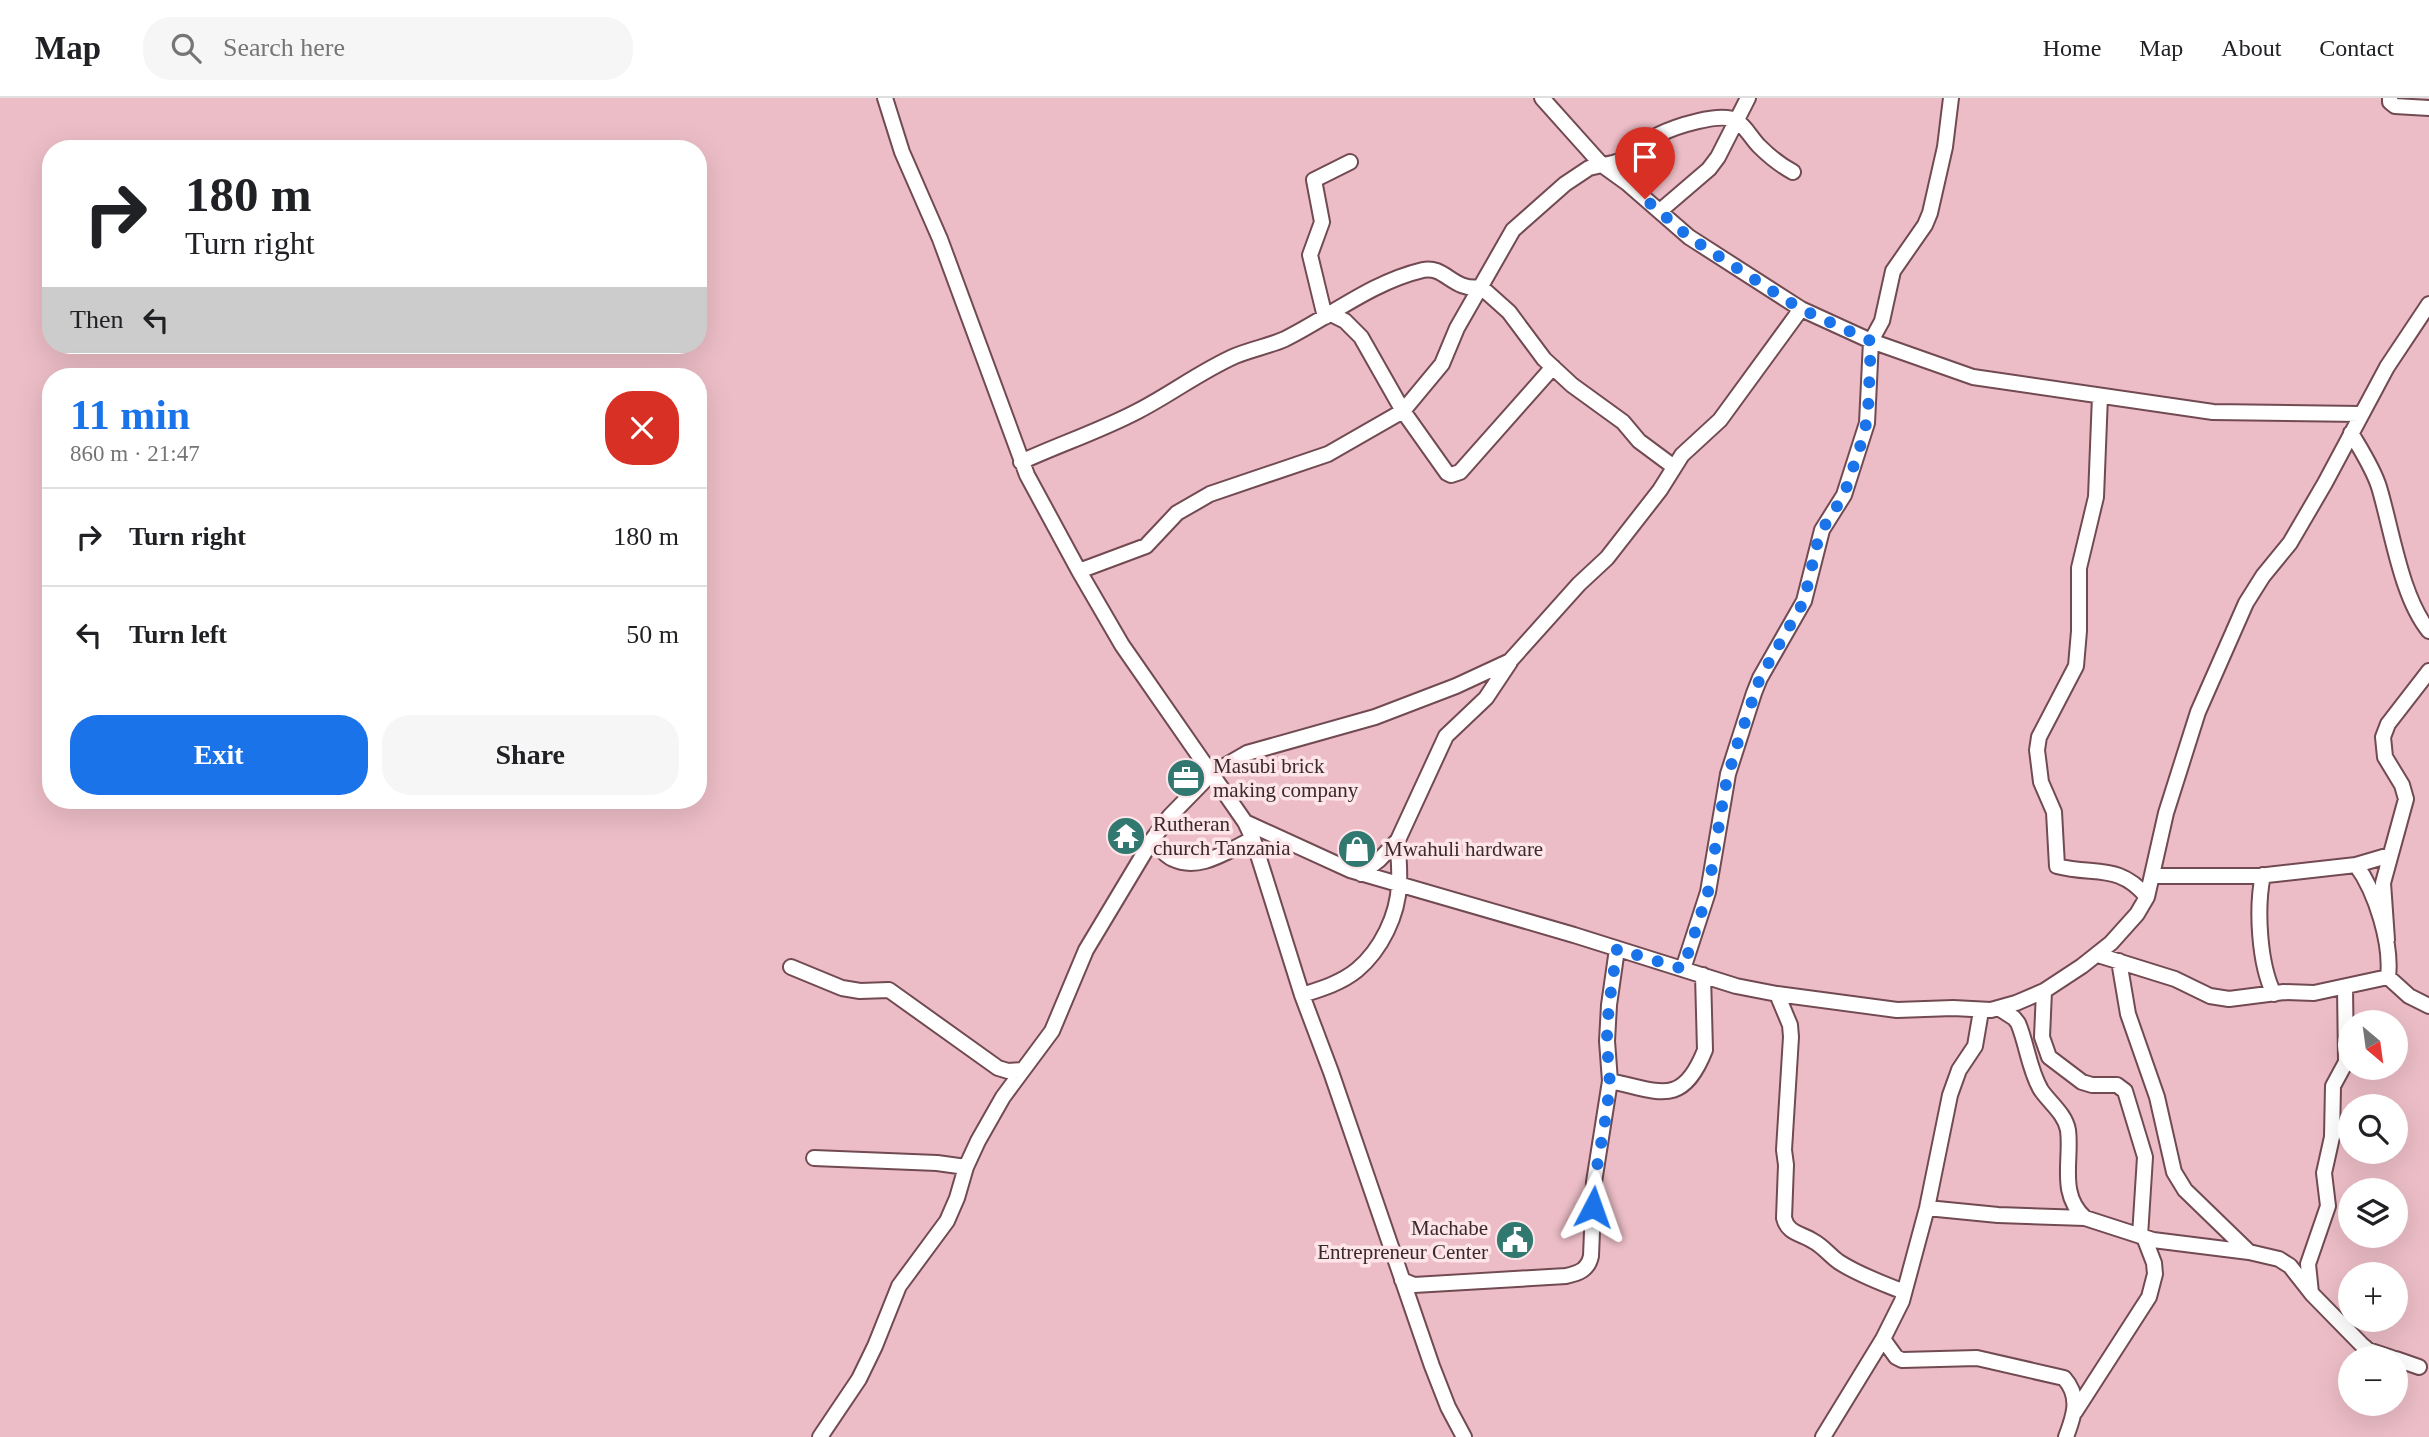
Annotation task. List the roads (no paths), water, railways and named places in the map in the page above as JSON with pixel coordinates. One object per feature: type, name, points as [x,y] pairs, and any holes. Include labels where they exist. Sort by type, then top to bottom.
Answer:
[{"type":"street","points":[[885,98],[902,152],[940,239],[1021,462],[1122,645],[1245,822],[1253,839],[1302,995],[1432,1366],[1448,1407],[1464,1437]]},
{"type":"street","points":[[1542,98],[1602,165],[1628,183],[1689,237],[1801,309],[1871,341],[1973,377],[2100,396],[2213,412],[2361,414]]},
{"type":"street","points":[[1660,211],[1709,169],[1748,98]]},
{"type":"street","points":[[1683,969],[1708,892],[1728,774],[1754,693],[1804,601],[1822,530],[1844,495],[1864,435],[1868,412],[1871,341],[1882,321],[1893,271],[1925,225],[1930,213],[1945,147],[1951,98]]},
{"type":"street","points":[[2390,98],[2390,102],[2395,106],[2429,108]]},
{"type":"street","points":[[1079,571],[1146,546],[1177,513],[1210,494],[1328,454],[1403,411],[1442,364],[1457,328],[1508,238],[1520,222],[1565,184],[1589,168],[1619,163],[1666,132],[1708,120],[1737,121],[1778,164],[1793,172]]},
{"type":"street","points":[[1628,159],[1628,183]]},
{"type":"street","points":[[1328,316],[1310,255],[1322,222],[1314,180],[1350,162]]},
{"type":"street","points":[[1021,462],[1118,421],[1206,370],[1237,355],[1284,339],[1366,292],[1426,269],[1438,271],[1463,287],[1481,287]]},
{"type":"street","points":[[1481,287],[1509,312],[1537,351],[1572,385],[1623,422],[1639,441],[1674,467]]},
{"type":"street","points":[[1361,874],[1398,840],[1446,736],[1486,698],[1510,661],[1579,584],[1607,558],[1660,490],[1682,455],[1720,420],[1801,309]]},
{"type":"street","points":[[1245,822],[1297,848],[1361,874],[1736,986],[1897,1010],[2000,1009],[2044,991],[2098,955],[2124,930],[2147,897],[2166,814],[2198,712],[2246,603],[2263,576],[2290,543],[2387,367],[2427,311]]},
{"type":"street","points":[[1328,316],[1345,321],[1361,337],[1403,411],[1447,473],[1456,474],[1500,429],[1553,367]]},
{"type":"street","points":[[2100,396],[2096,497],[2079,568],[2076,666],[2039,737],[2037,750],[2041,782],[2054,811],[2057,866],[2118,875],[2136,883],[2147,897]]},
{"type":"street","points":[[2351,433],[2375,477],[2417,615],[2429,631]]},
{"type":"street","points":[[820,1437],[859,1379],[899,1286],[947,1221],[973,1150],[1003,1097],[1052,1031],[1086,950],[1152,839],[1170,816],[1211,774],[1247,753],[1386,713],[1456,686],[1510,661]]},
{"type":"street","points":[[2388,977],[2390,961],[2382,891],[2406,793],[2385,757],[2383,737],[2388,724],[2429,671]]},
{"type":"street","points":[[1152,839],[1170,858],[1193,864],[1202,863],[1253,839]]},
{"type":"street","points":[[1302,995],[1339,981],[1364,963],[1382,938],[1392,920],[1399,885],[1398,840]]},
{"type":"street","points":[[2152,876],[2263,875],[2356,865],[2390,855]]},
{"type":"street","points":[[2356,865],[2368,884],[2386,940]]},
{"type":"street","points":[[2263,875],[2260,902],[2262,951],[2266,975],[2274,993]]},
{"type":"street","points":[[1402,1280],[1414,1285],[1566,1276],[1586,1268],[1591,1256],[1594,1182],[1610,1081],[1607,1041],[1617,949]]},
{"type":"street","points":[[2098,955],[2175,979],[2218,998],[2243,999],[2274,993],[2314,992],[2388,977]]},
{"type":"street","points":[[2119,961],[2128,1014],[2157,1097],[2174,1172],[2185,1190],[2249,1252]]},
{"type":"street","points":[[791,967],[842,988],[860,991],[889,990],[998,1068],[1008,1071],[1022,1070]]},
{"type":"street","points":[[1610,1081],[1668,1092],[1683,1086],[1701,1061],[1705,1050],[1703,975]]},
{"type":"street","points":[[2388,977],[2409,996],[2429,1006]]},
{"type":"street","points":[[2312,1294],[2308,1264],[2328,1206],[2324,1173],[2332,1137],[2333,1090],[2346,1062],[2345,987]]},
{"type":"street","points":[[2044,991],[2042,1037],[2049,1057],[2082,1082],[2092,1085],[2117,1085],[2125,1091],[2145,1157],[2142,1236],[2154,1263],[2155,1274],[2149,1297],[2075,1413],[2066,1437]]},
{"type":"street","points":[[1777,994],[1790,1025],[1791,1037],[1784,1150],[1786,1225],[1792,1232],[1812,1240],[1858,1273],[1904,1292]]},
{"type":"street","points":[[2000,1009],[2018,1023],[2036,1079],[2064,1119],[2068,1133],[2066,1174],[2069,1189],[2078,1209],[2085,1217]]},
{"type":"street","points":[[1823,1437],[1883,1339],[1904,1292],[1927,1208],[1950,1095],[1959,1070],[1975,1046],[1981,1011]]},
{"type":"street","points":[[814,1158],[937,1163],[966,1167]]},
{"type":"street","points":[[1927,1208],[1998,1215],[2085,1217],[2142,1236],[2249,1252],[2284,1261],[2363,1346]]},
{"type":"street","points":[[1883,1339],[1896,1357],[1902,1360],[1978,1358],[2064,1378],[2070,1385],[2075,1401],[2075,1413]]},
{"type":"street","points":[[2408,1363],[2419,1367]]},
{"type":"place","name":"Masubi brick making company","points":[[1186,778]]},
{"type":"place","name":"Rutheran church Tanzania","points":[[1126,836]]},
{"type":"place","name":"Mwahuli hardware","points":[[1357,849]]},
{"type":"place","name":"Machabe Entrepreneur Center","points":[[1515,1240]]}]
